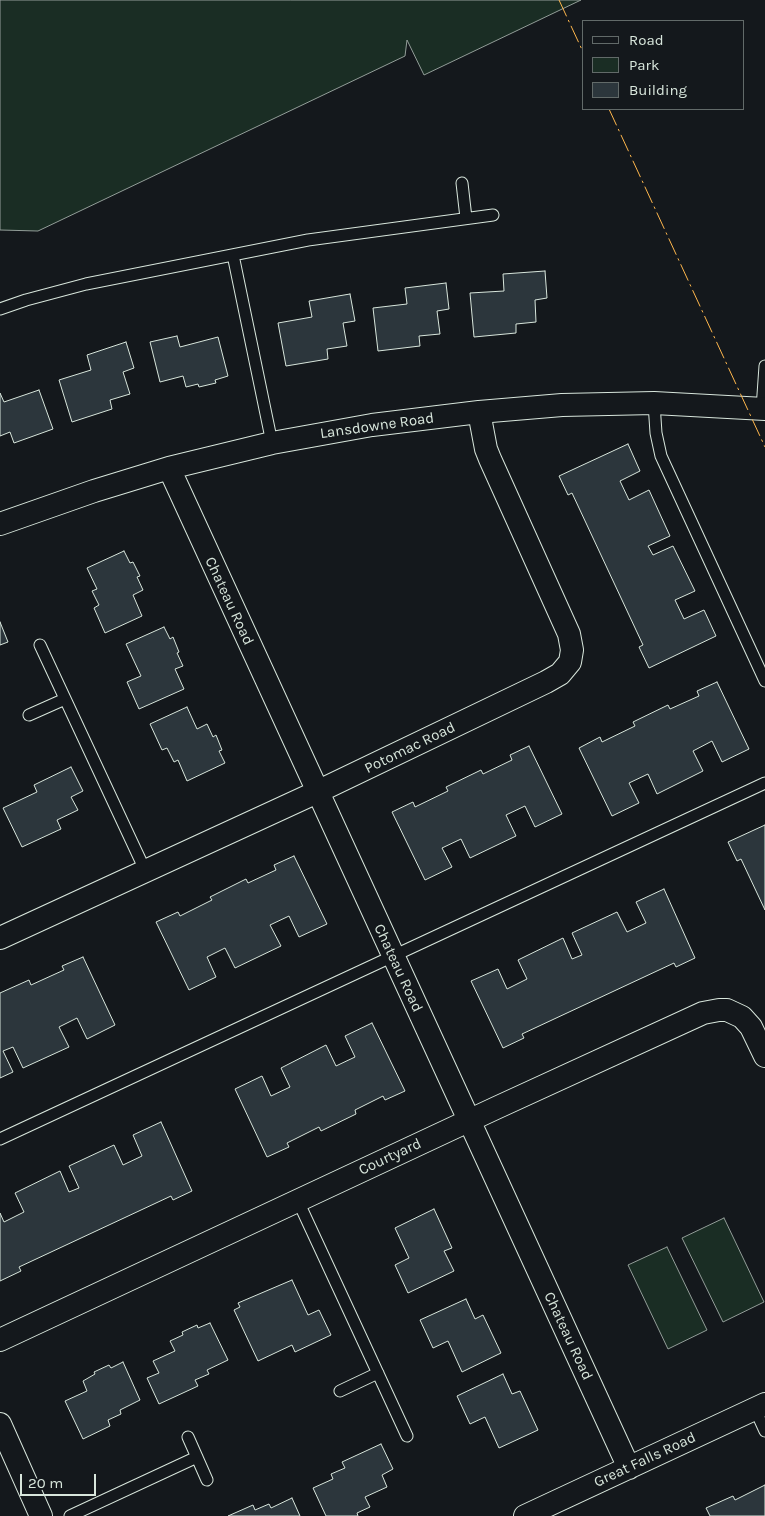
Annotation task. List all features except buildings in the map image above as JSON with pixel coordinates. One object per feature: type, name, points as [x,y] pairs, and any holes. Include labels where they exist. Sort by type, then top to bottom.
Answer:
[{"type":"street","name":"Lansdowne Road","points":[[0,524],[94,491],[169,468],[272,443],[372,424],[562,405],[654,403],[764,409]]},
{"type":"street","name":"Potomac Road","points":[[0,938],[317,792],[560,674],[570,662],[572,650],[569,634],[490,459],[479,412]]},
{"type":"street","name":"Chateau Road","points":[[169,468],[629,1468]]},
{"type":"street","name":"Courtyard","points":[[0,1340],[680,1023],[712,1010],[727,1010],[747,1021],[765,1056]]},
{"type":"street","name":"Great Falls Road","points":[[525,1516],[760,1407]]},
{"type":"street","points":[[0,1424],[41,1516]]},
{"type":"lane","points":[[462,183],[466,218]]},
{"type":"lane","points":[[0,309],[86,284],[308,240],[493,215]]},
{"type":"lane","points":[[233,255],[272,443]]},
{"type":"lane","points":[[764,409],[765,366]]},
{"type":"lane","points":[[654,403],[656,433],[661,456],[765,681]]},
{"type":"lane","points":[[40,645],[145,870]]},
{"type":"lane","points":[[30,715],[65,700]]},
{"type":"lane","points":[[0,1139],[765,783]]},
{"type":"lane","points":[[298,1201],[407,1436]]},
{"type":"lane","points":[[340,1391],[378,1373]]},
{"type":"lane","points":[[760,1407],[765,1431]]},
{"type":"lane","points":[[188,1437],[207,1480]]},
{"type":"lane","points":[[70,1516],[197,1457]]},
{"type":"green space","points":[[0,0],[581,0],[424,75],[407,40],[405,56],[38,231],[0,230]]},
{"type":"green space","points":[[724,1218],[764,1302],[723,1322],[682,1238]]},
{"type":"green space","points":[[667,1247],[707,1330],[668,1349],[628,1265]]},
{"type":"power","points":[[559,0],[582,50]]},
{"type":"power","points":[[609,110],[765,447]]}]
